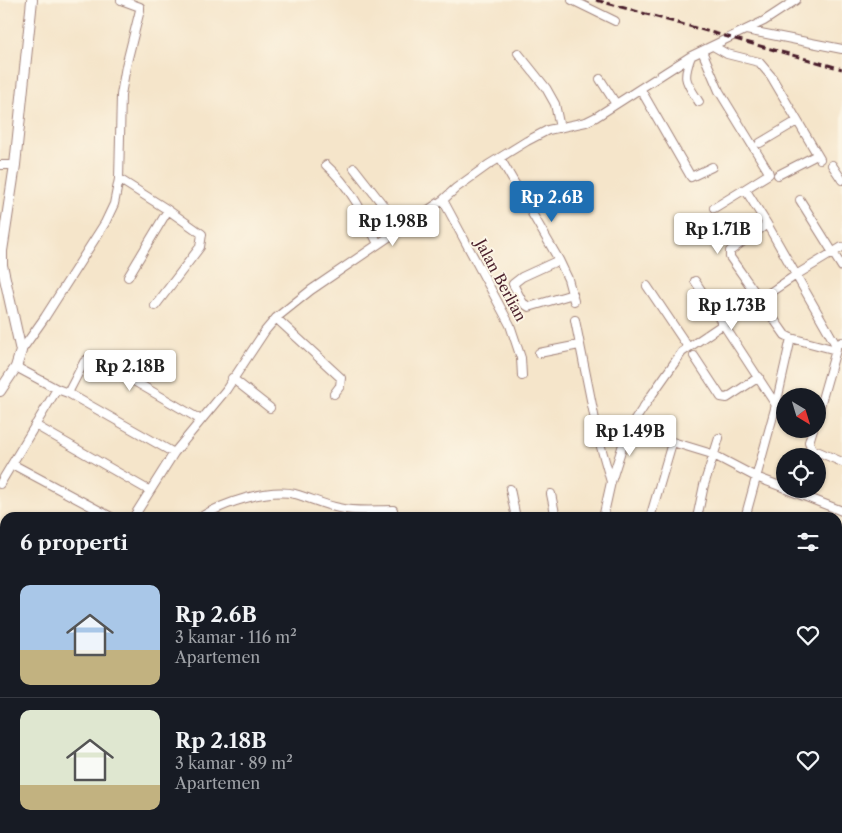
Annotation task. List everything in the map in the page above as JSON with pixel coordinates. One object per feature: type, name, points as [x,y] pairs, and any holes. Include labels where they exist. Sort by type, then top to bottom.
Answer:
[{"type":"street","points":[[21,351],[2,265],[2,251],[15,165],[32,0]]},
{"type":"street","points":[[0,391],[16,367],[21,351],[42,323],[105,223],[114,204],[119,179],[121,96],[140,6],[121,0]]},
{"type":"street","points":[[572,0],[615,21]]},
{"type":"street","points":[[137,512],[174,453],[226,390],[232,378],[265,331],[276,318],[310,290],[443,200],[456,188],[500,158],[548,130],[586,122],[641,90],[691,56],[764,22],[796,0]]},
{"type":"street","points":[[746,30],[842,49]]},
{"type":"street","points":[[713,46],[727,54],[759,62],[771,76],[818,157],[778,175]]},
{"type":"street","points":[[702,51],[719,91],[769,174],[714,208]]},
{"type":"street","points":[[518,53],[546,88],[555,104],[560,128]]},
{"type":"street","points":[[691,56],[685,75],[699,102]]},
{"type":"street","points":[[600,80],[616,104]]},
{"type":"street","points":[[641,90],[691,177],[712,167]]},
{"type":"street","points":[[760,143],[797,121]]},
{"type":"street","points":[[500,158],[559,260],[574,297],[529,307],[523,303],[514,284],[522,277],[559,260]]},
{"type":"street","points":[[0,165],[15,165]]},
{"type":"street","points":[[326,165],[338,175],[354,196],[378,244]]},
{"type":"street","points":[[832,165],[842,180]]},
{"type":"street","points":[[354,168],[401,228]]},
{"type":"street","points":[[119,179],[202,234],[200,247],[155,306]]},
{"type":"street","points":[[744,189],[840,344]]},
{"type":"street","name":"Jalan Berlian","points":[[443,200],[510,325],[521,358],[522,376]]},
{"type":"street","points":[[800,200],[842,267]]},
{"type":"street","points":[[128,277],[168,210]]},
{"type":"street","points":[[767,224],[730,251],[730,257],[785,335],[791,338],[840,344]]},
{"type":"street","points":[[604,512],[620,449],[631,425],[662,380],[688,347],[796,275],[842,247]]},
{"type":"street","points":[[695,281],[776,405],[747,512]]},
{"type":"street","points":[[647,286],[688,347]]},
{"type":"street","points":[[276,318],[340,378],[340,386],[334,394]]},
{"type":"street","points":[[575,320],[598,440],[611,482]]},
{"type":"street","points":[[780,388],[791,338]]},
{"type":"street","points":[[539,353],[579,344]]},
{"type":"street","points":[[826,388],[840,344]]},
{"type":"street","points":[[694,356],[721,397],[724,398],[727,398],[759,377]]},
{"type":"street","points":[[68,393],[84,362],[89,358],[96,359],[201,420]]},
{"type":"street","points":[[16,367],[68,393],[174,453]]},
{"type":"street","points":[[232,378],[270,408]]},
{"type":"street","points":[[0,484],[57,389]]},
{"type":"street","points":[[35,425],[150,491]]},
{"type":"street","points":[[631,425],[634,429],[643,433],[712,454],[776,485]]},
{"type":"street","points":[[698,512],[712,454],[718,438]]},
{"type":"street","points":[[810,438],[809,442],[812,450],[842,462]]},
{"type":"street","points":[[652,512],[672,443]]},
{"type":"street","points":[[12,464],[102,512]]},
{"type":"street","points":[[510,489],[515,512]]},
{"type":"street","points":[[208,512],[214,508],[245,499],[279,492],[295,494],[340,509],[392,510],[392,512]]},
{"type":"street","points":[[551,494],[555,512]]},
{"type":"street","points":[[808,498],[842,511]]},
{"type":"railway","points":[[596,0],[842,69]]}]
